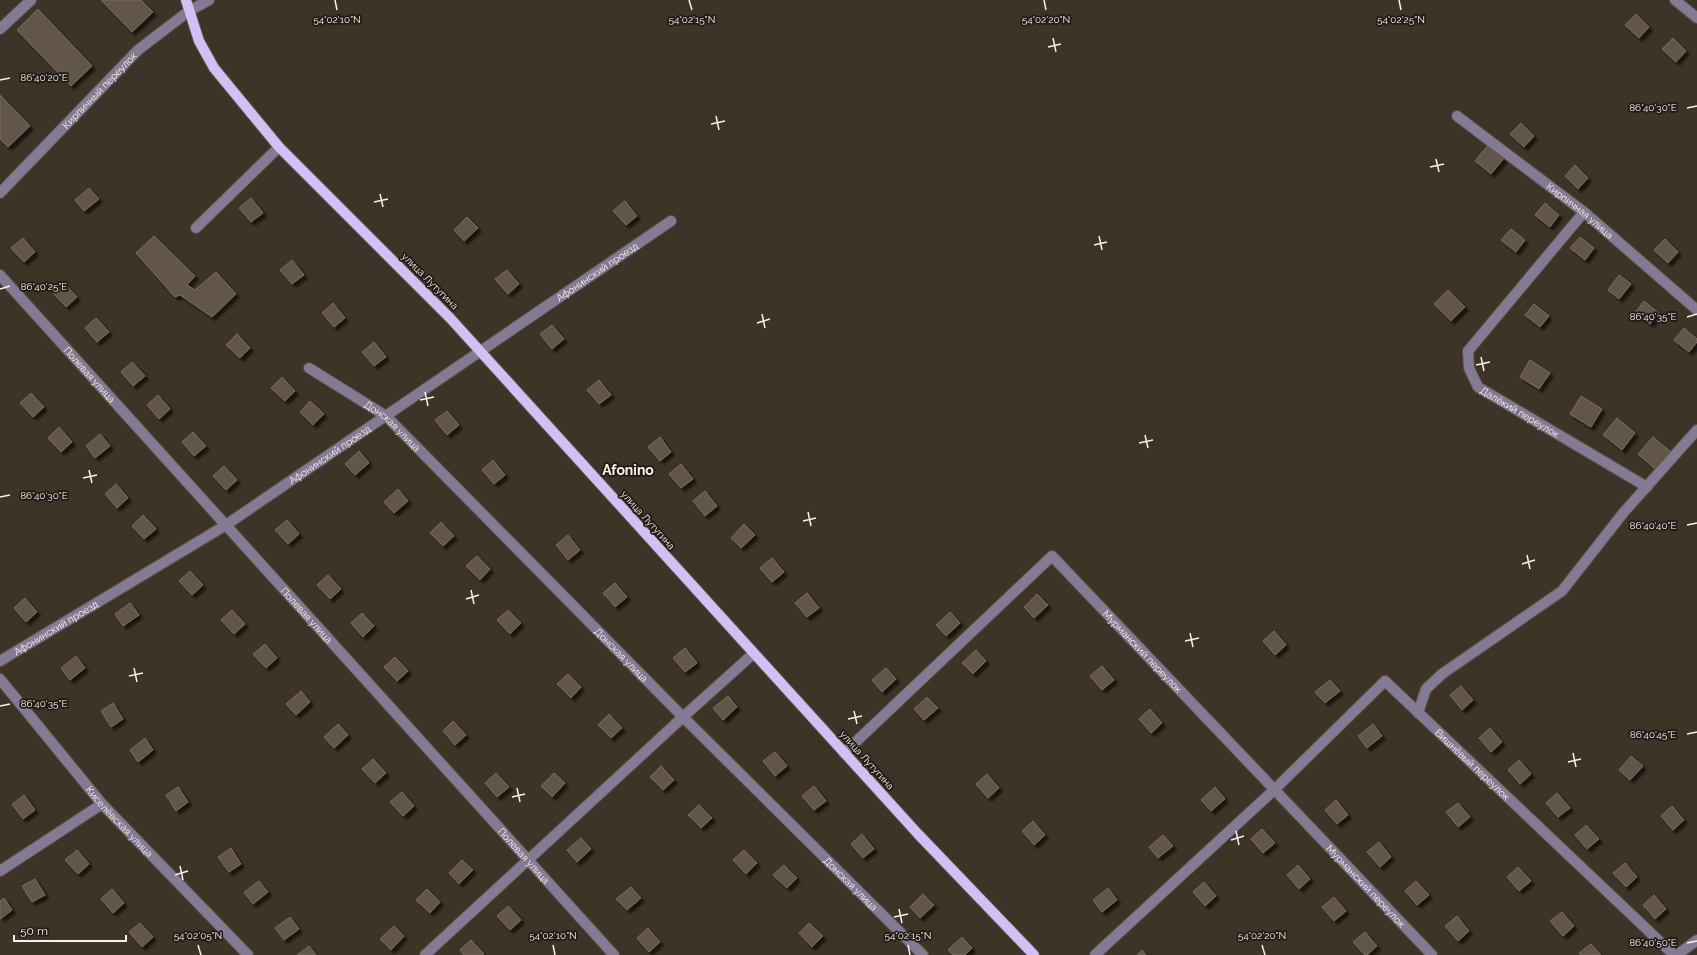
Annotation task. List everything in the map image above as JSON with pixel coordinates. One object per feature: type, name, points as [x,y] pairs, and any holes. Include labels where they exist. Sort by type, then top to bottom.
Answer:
[{"type":"main road","name":"улица Лутугина","points":[[186,0],[200,41],[214,68],[278,147],[450,318],[753,654],[918,834],[1034,955]]},
{"type":"street","points":[[0,29],[31,0]]},
{"type":"street","name":"Кирпичный переулок","points":[[0,194],[138,50],[190,11],[209,0]]},
{"type":"street","points":[[1675,0],[1697,18]]},
{"type":"street","name":"Кирпичная улица","points":[[1457,116],[1584,212],[1697,310]]},
{"type":"street","points":[[196,228],[278,147]]},
{"type":"street","name":"Далёкий переулок","points":[[1584,212],[1468,351],[1469,368],[1478,387],[1647,487]]},
{"type":"street","name":"Афонинский проезд","points":[[0,661],[226,525],[671,221]]},
{"type":"street","name":"Полевая улица","points":[[0,275],[614,955]]},
{"type":"street","name":"Донская улица","points":[[309,368],[386,416],[682,717],[923,955]]},
{"type":"street","points":[[1418,713],[1426,689],[1442,674],[1562,591],[1624,512],[1696,435]]},
{"type":"street","name":"Мурманский переулок","points":[[844,753],[1052,556],[1432,955]]},
{"type":"street","points":[[425,955],[682,717],[753,654]]},
{"type":"street","name":"Киселёвская улица","points":[[0,679],[102,804],[248,955]]},
{"type":"street","name":"Вишнёвый переулок","points":[[1274,790],[1385,681],[1675,955]]},
{"type":"street","points":[[1095,955],[1274,790]]},
{"type":"street","points":[[0,871],[102,804]]},
{"type":"street","points":[[1675,955],[1697,940]]},
{"type":"building","points":[[101,0],[141,0],[153,12],[132,32]]},
{"type":"building","points":[[38,9],[92,66],[71,86],[17,30]]},
{"type":"building","points":[[1636,14],[1649,27],[1639,38],[1625,25]]},
{"type":"building","points":[[1673,38],[1686,51],[1676,62],[1662,49]]},
{"type":"building","points":[[0,95],[30,126],[8,147],[0,139]]},
{"type":"building","points":[[1521,123],[1534,136],[1524,147],[1510,134]]},
{"type":"building","points":[[1489,144],[1505,157],[1491,174],[1475,161]]},
{"type":"building","points":[[1575,165],[1588,178],[1578,189],[1565,176]]},
{"type":"building","points":[[89,188],[99,199],[84,211],[75,200]]},
{"type":"building","points":[[251,198],[263,213],[251,222],[239,208]]},
{"type":"building","points":[[625,201],[637,216],[626,225],[613,211]]},
{"type":"building","points":[[1545,203],[1559,215],[1550,227],[1535,215]]},
{"type":"building","points":[[467,217],[478,228],[464,241],[454,230]]},
{"type":"building","points":[[1511,229],[1525,240],[1516,252],[1501,240]]},
{"type":"building","points":[[154,236],[195,276],[187,285],[195,290],[216,272],[236,294],[212,317],[180,295],[175,297],[136,253]]},
{"type":"building","points":[[1580,237],[1594,248],[1585,260],[1570,248]]},
{"type":"building","points":[[23,238],[35,252],[24,262],[11,248]]},
{"type":"building","points":[[1665,239],[1678,252],[1668,263],[1654,250]]},
{"type":"building","points":[[292,260],[304,275],[292,284],[280,270]]},
{"type":"building","points":[[507,270],[519,284],[508,294],[495,279]]},
{"type":"building","points":[[1619,275],[1631,284],[1619,299],[1608,290]]},
{"type":"building","points":[[64,283],[77,297],[66,307],[53,293]]},
{"type":"building","points":[[1448,290],[1465,307],[1451,321],[1434,304]]},
{"type":"building","points":[[1644,301],[1659,313],[1650,324],[1635,313]]},
{"type":"building","points":[[333,303],[345,318],[334,327],[322,313]]},
{"type":"building","points":[[1534,304],[1549,316],[1540,327],[1525,315]]},
{"type":"building","points":[[96,318],[109,332],[97,342],[85,328]]},
{"type":"building","points":[[552,325],[564,339],[552,349],[540,334]]},
{"type":"building","points":[[1684,328],[1697,339],[1697,342],[1689,352],[1674,340]]},
{"type":"building","points":[[237,334],[250,348],[240,358],[226,345]]},
{"type":"building","points":[[374,342],[386,357],[374,366],[362,352]]},
{"type":"building","points":[[1530,360],[1550,373],[1539,389],[1520,377]]},
{"type":"building","points":[[132,362],[145,376],[133,386],[121,372]]},
{"type":"building","points":[[282,377],[295,391],[285,401],[271,388]]},
{"type":"building","points":[[599,380],[611,395],[599,404],[587,390]]},
{"type":"building","points":[[31,393],[44,407],[33,417],[20,403]]},
{"type":"building","points":[[158,395],[170,409],[159,419],[147,405]]},
{"type":"building","points":[[1581,396],[1602,409],[1591,427],[1570,414]]},
{"type":"building","points":[[310,401],[324,414],[313,425],[300,412]]},
{"type":"building","points":[[447,411],[459,425],[447,435],[435,420]]},
{"type":"building","points":[[1617,418],[1635,433],[1622,450],[1603,435]]},
{"type":"building","points":[[59,427],[72,442],[61,452],[48,438]]},
{"type":"building","points":[[193,432],[206,446],[194,456],[182,442]]},
{"type":"building","points":[[100,434],[110,446],[95,458],[86,446]]},
{"type":"building","points":[[660,437],[671,452],[660,461],[648,447]]},
{"type":"building","points":[[1653,437],[1671,452],[1655,469],[1638,454]]},
{"type":"building","points":[[359,451],[369,463],[355,475],[345,464]]},
{"type":"building","points":[[493,460],[505,475],[494,484],[482,470]]},
{"type":"building","points":[[681,464],[693,479],[681,488],[669,474]]},
{"type":"building","points":[[224,466],[237,480],[226,490],[213,476]]},
{"type":"building","points":[[116,484],[128,498],[117,508],[105,494]]},
{"type":"building","points":[[398,489],[408,501],[394,513],[384,502]]},
{"type":"building","points":[[705,491],[717,506],[705,516],[693,501]]},
{"type":"building","points":[[143,515],[156,529],[144,539],[132,526]]},
{"type":"building","points":[[287,520],[299,534],[288,544],[275,530]]},
{"type":"building","points":[[441,522],[454,536],[443,546],[430,533]]},
{"type":"building","points":[[744,524],[755,535],[741,548],[731,538]]},
{"type":"building","points":[[568,535],[580,550],[568,560],[556,545]]},
{"type":"building","points":[[477,556],[490,569],[480,580],[466,566]]},
{"type":"building","points":[[772,558],[784,572],[772,582],[760,568]]},
{"type":"building","points":[[190,571],[203,585],[192,595],[179,581]]},
{"type":"building","points":[[328,575],[341,589],[330,599],[317,585]]},
{"type":"building","points":[[615,583],[627,597],[615,607],[603,593]]},
{"type":"building","points":[[807,593],[819,608],[807,617],[795,603]]},
{"type":"building","points":[[1037,594],[1048,605],[1034,618],[1024,607]]},
{"type":"building","points":[[25,598],[37,612],[26,622],[14,608]]},
{"type":"building","points":[[130,603],[139,615],[123,626],[115,614]]},
{"type":"building","points":[[232,610],[245,624],[234,634],[221,620]]},
{"type":"building","points":[[508,610],[521,623],[510,634],[497,620]]},
{"type":"building","points":[[950,612],[960,623],[946,636],[936,625]]},
{"type":"building","points":[[362,613],[374,626],[363,637],[351,623]]},
{"type":"building","points":[[1274,631],[1286,645],[1275,655],[1263,641]]},
{"type":"building","points":[[265,644],[277,658],[266,668],[253,654]]},
{"type":"building","points":[[685,648],[697,663],[685,672],[673,658]]},
{"type":"building","points":[[976,650],[986,661],[973,674],[962,663]]},
{"type":"building","points":[[76,656],[85,668],[70,680],[61,668]]},
{"type":"building","points":[[395,657],[408,671],[397,681],[384,667]]},
{"type":"building","points":[[1102,666],[1114,680],[1102,690],[1090,676]]},
{"type":"building","points":[[886,668],[896,679],[882,692],[872,680]]},
{"type":"building","points":[[568,674],[581,687],[571,698],[557,684]]},
{"type":"building","points":[[1330,680],[1340,691],[1325,703],[1315,692]]},
{"type":"building","points":[[1461,686],[1473,700],[1462,710],[1450,695]]},
{"type":"building","points":[[301,691],[310,702],[296,715],[286,704]]},
{"type":"building","points":[[728,696],[737,707],[723,720],[713,708]]},
{"type":"building","points":[[927,697],[938,708],[924,720],[914,709]]},
{"type":"building","points":[[113,703],[123,719],[111,727],[101,711]]},
{"type":"building","points":[[1150,709],[1162,723],[1151,733],[1139,719]]},
{"type":"building","points":[[609,714],[622,728],[611,738],[598,725]]},
{"type":"building","points":[[453,721],[466,735],[455,745],[443,731]]},
{"type":"building","points":[[338,724],[348,735],[334,748],[324,737]]},
{"type":"building","points":[[1373,724],[1382,736],[1367,748],[1358,736]]},
{"type":"building","points":[[1490,728],[1502,742],[1491,752],[1479,738]]},
{"type":"building","points":[[145,738],[153,750],[138,762],[130,750]]},
{"type":"building","points":[[775,752],[787,766],[775,776],[763,761]]},
{"type":"building","points":[[1631,756],[1643,766],[1630,780],[1619,770]]},
{"type":"building","points":[[373,759],[386,773],[375,783],[362,769]]},
{"type":"building","points":[[1519,760],[1531,774],[1520,784],[1508,770]]},
{"type":"building","points":[[661,766],[674,780],[663,790],[650,777]]},
{"type":"building","points":[[496,773],[509,787],[497,797],[485,783]]},
{"type":"building","points":[[554,773],[565,783],[552,797],[541,786]]},
{"type":"building","points":[[987,774],[999,788],[988,798],[976,784]]},
{"type":"building","points":[[814,786],[826,801],[814,810],[802,796]]},
{"type":"building","points":[[178,787],[188,802],[176,811],[166,795]]},
{"type":"building","points":[[1215,787],[1225,799],[1211,811],[1201,800]]},
{"type":"building","points":[[402,792],[414,806],[403,816],[390,802]]},
{"type":"building","points":[[1557,793],[1570,808],[1558,817],[1546,803]]},
{"type":"building","points":[[24,795],[35,810],[23,819],[12,804]]},
{"type":"building","points":[[1336,800],[1348,815],[1337,824],[1325,810]]},
{"type":"building","points":[[1458,803],[1470,817],[1458,827],[1446,812]]},
{"type":"building","points":[[699,805],[712,818],[701,828],[688,815]]},
{"type":"building","points":[[1672,806],[1684,820],[1673,830],[1661,816]]},
{"type":"building","points":[[1033,821],[1045,835],[1034,845],[1022,831]]},
{"type":"building","points":[[1586,825],[1599,839],[1587,849],[1575,835]]},
{"type":"building","points":[[1262,829],[1275,843],[1263,853],[1251,839]]},
{"type":"building","points":[[862,834],[874,849],[863,858],[851,844]]},
{"type":"building","points":[[1163,835],[1173,846],[1158,858],[1149,847]]},
{"type":"building","points":[[581,838],[591,849],[577,862],[567,850]]},
{"type":"building","points":[[1379,842],[1391,857],[1380,867],[1367,852]]},
{"type":"building","points":[[231,848],[241,864],[229,872],[218,857]]},
{"type":"building","points":[[77,850],[89,864],[78,874],[65,860]]},
{"type":"building","points":[[744,850],[757,863],[746,874],[733,860]]},
{"type":"building","points":[[462,860],[473,870],[459,884],[449,873]]},
{"type":"building","points":[[1625,863],[1637,877],[1626,887],[1613,873]]},
{"type":"building","points":[[784,865],[797,878],[787,888],[773,875]]},
{"type":"building","points":[[1298,865],[1310,879],[1299,889],[1287,875]]},
{"type":"building","points":[[1518,867],[1531,881],[1519,891],[1507,877]]},
{"type":"building","points":[[35,879],[45,895],[32,902],[22,886]]},
{"type":"building","points":[[259,881],[268,892],[253,904],[244,892]]},
{"type":"building","points":[[1416,881],[1429,895],[1417,905],[1405,891]]},
{"type":"building","points":[[1204,882],[1216,896],[1205,906],[1193,892]]},
{"type":"building","points":[[631,887],[641,898],[627,910],[616,899]]},
{"type":"building","points":[[1108,888],[1117,900],[1102,912],[1093,900]]},
{"type":"building","points":[[112,889],[124,903],[113,913],[101,899]]},
{"type":"building","points":[[427,889],[440,902],[430,913],[416,900]]},
{"type":"building","points":[[923,894],[934,905],[920,918],[910,907]]},
{"type":"building","points":[[1654,895],[1666,909],[1655,919],[1643,905]]},
{"type":"building","points":[[1334,897],[1346,911],[1334,921],[1322,907]]},
{"type":"building","points":[[4,898],[12,910],[0,919],[0,901]]},
{"type":"building","points":[[508,906],[521,920],[510,930],[497,916]]},
{"type":"building","points":[[1562,912],[1574,926],[1563,936],[1550,921]]},
{"type":"building","points":[[1457,916],[1469,931],[1458,941],[1445,926]]},
{"type":"building","points":[[290,917],[299,929],[284,940],[275,928]]},
{"type":"building","points":[[140,923],[153,937],[142,947],[129,932]]},
{"type":"building","points":[[809,923],[823,936],[812,947],[799,933]]},
{"type":"building","points":[[394,926],[404,936],[391,950],[380,939]]},
{"type":"building","points":[[648,928],[660,942],[649,952],[637,938]]},
{"type":"building","points":[[1365,932],[1377,946],[1367,955],[1365,955],[1353,942]]},
{"type":"building","points":[[962,937],[972,948],[965,955],[953,955],[948,950]]},
{"type":"building","points":[[471,940],[484,954],[464,955],[460,950]]},
{"type":"building","points":[[1591,944],[1601,955],[1581,955],[1579,953]]},
{"type":"building","points":[[309,946],[316,955],[297,955]]},
{"type":"building","points":[[1142,950],[1146,955],[1137,955]]},
{"type":"district","name":"Afonino","points":[[628,470]]}]
